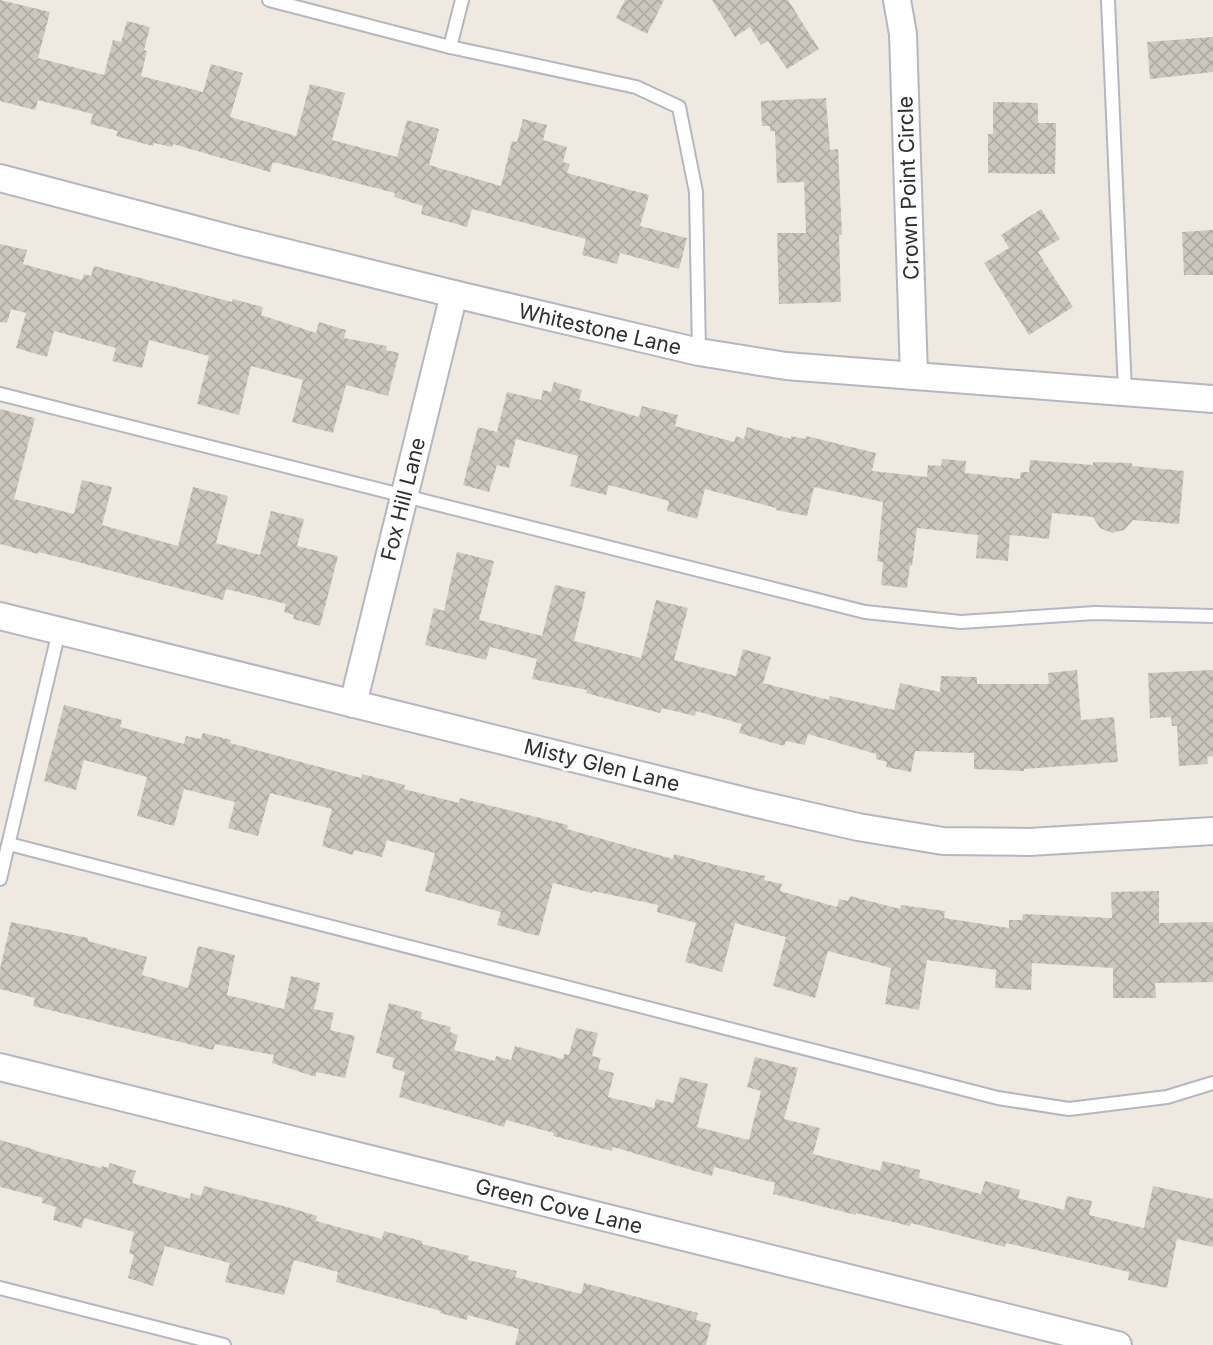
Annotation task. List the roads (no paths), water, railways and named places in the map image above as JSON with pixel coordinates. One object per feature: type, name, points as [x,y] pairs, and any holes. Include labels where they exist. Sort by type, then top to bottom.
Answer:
[{"type":"street","name":"Crown Point Circle","points":[[897,0],[903,34],[914,376]]},
{"type":"street","name":"Whitestone Lane","points":[[0,178],[226,238],[699,352],[786,366],[1213,399]]},
{"type":"street","name":"Fox Hill Lane","points":[[353,704],[454,294]]},
{"type":"street","name":"Misty Glen Lane","points":[[0,616],[858,827],[943,841],[1029,842],[1213,831]]},
{"type":"street","name":"Green Cove Lane","points":[[0,1067],[1118,1345]]},
{"type":"lane","points":[[269,0],[450,47],[636,87],[679,107],[696,192],[699,352]]},
{"type":"lane","points":[[450,47],[462,0]]},
{"type":"lane","points":[[1108,0],[1125,393]]},
{"type":"lane","points":[[0,394],[865,612],[961,622],[1095,614],[1213,615]]},
{"type":"lane","points":[[0,879],[60,631]]},
{"type":"lane","points":[[9,844],[998,1098],[1069,1110],[1167,1097],[1213,1083]]},
{"type":"lane","points":[[0,1288],[224,1345]]}]
